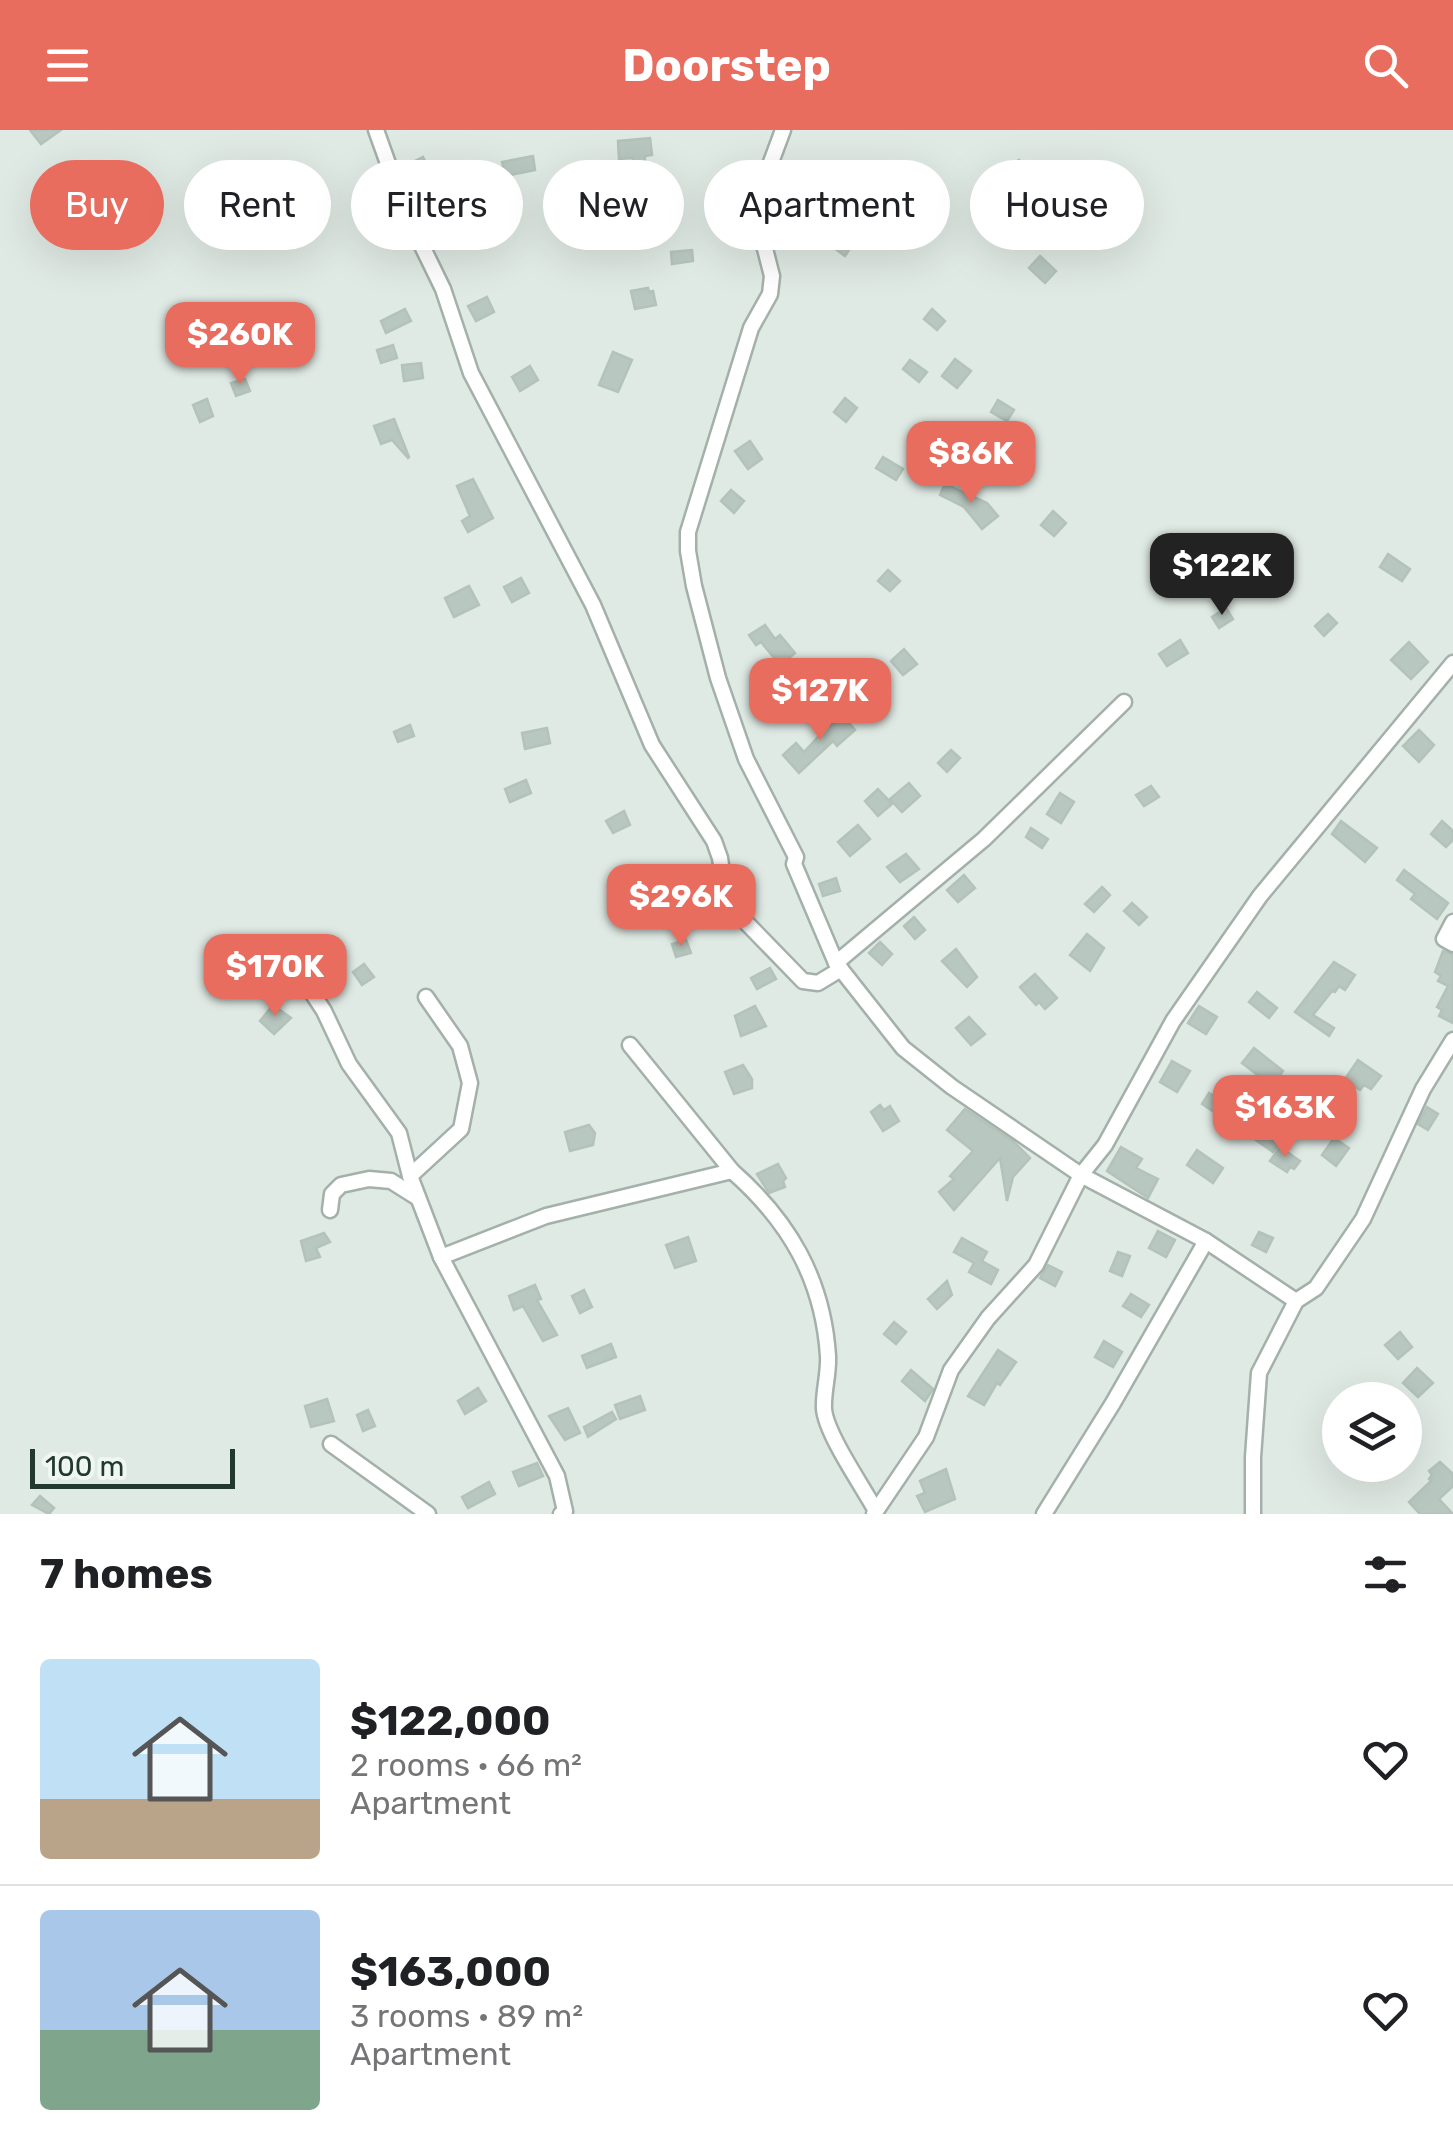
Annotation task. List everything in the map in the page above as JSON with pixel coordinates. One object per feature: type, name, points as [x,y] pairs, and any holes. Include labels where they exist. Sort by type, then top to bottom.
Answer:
[{"type":"street","points":[[376,130],[405,211],[443,289],[471,373],[592,605],[652,746],[714,841],[734,910],[803,981],[818,983],[838,966],[984,838],[1124,702]]},
{"type":"street","points":[[782,130],[764,181],[761,216],[772,276],[770,294],[750,328],[688,532],[694,586],[718,678],[746,759],[796,857],[794,864],[838,966],[903,1048],[1081,1175],[1206,1241],[1296,1301]]},
{"type":"street","points":[[630,1045],[732,1172],[750,1188],[806,1263],[820,1298],[828,1354],[824,1410],[837,1443],[875,1512],[926,1437],[952,1370],[988,1318],[1036,1265],[1081,1175],[1106,1145],[1173,1021],[1260,896],[1453,663]]},
{"type":"street","points":[[1453,922],[1444,939],[1453,944]]},
{"type":"street","points":[[309,988],[349,1064],[399,1133],[410,1176],[441,1257],[557,1476],[565,1511],[561,1514]]},
{"type":"street","points":[[410,1176],[461,1129],[470,1083],[460,1046],[426,997]]},
{"type":"street","points":[[1253,1514],[1252,1457],[1259,1373],[1296,1301],[1316,1288],[1363,1218],[1423,1089],[1453,1040]]},
{"type":"street","points":[[441,1257],[546,1216],[732,1172]]},
{"type":"street","points":[[330,1210],[332,1194],[341,1185],[369,1179],[391,1181],[418,1198]]},
{"type":"street","points":[[1044,1514],[1113,1404],[1206,1241]]},
{"type":"street","points":[[330,1444],[428,1514]]},
{"type":"building","points":[[30,130],[61,130],[41,144]]},
{"type":"building","points":[[650,138],[652,155],[645,156],[645,160],[619,159],[618,141]]},
{"type":"building","points":[[533,156],[535,170],[523,172],[523,160],[512,160]]},
{"type":"building","points":[[692,250],[693,261],[672,264],[671,252]]},
{"type":"building","points":[[1040,256],[1056,271],[1045,283],[1029,268]]},
{"type":"building","points":[[631,291],[653,291],[656,305],[635,309]]},
{"type":"building","points":[[487,297],[494,312],[476,321],[468,306]]},
{"type":"building","points":[[405,309],[411,321],[386,333],[381,321]]},
{"type":"building","points":[[932,309],[945,321],[937,330],[924,319]]},
{"type":"building","points":[[393,345],[397,358],[381,363],[377,350]]},
{"type":"building","points":[[613,352],[632,360],[618,392],[599,385]]},
{"type":"building","points":[[955,359],[971,371],[957,388],[942,376]]},
{"type":"building","points":[[910,360],[927,372],[919,382],[903,369]]},
{"type":"building","points":[[421,363],[423,378],[404,381],[402,365]]},
{"type":"building","points":[[530,366],[538,380],[520,391],[512,377]]},
{"type":"building","points":[[245,379],[250,391],[236,396],[231,383]]},
{"type":"building","points":[[845,398],[857,408],[846,422],[834,412]]},
{"type":"building","points":[[207,399],[213,416],[200,422],[193,405]]},
{"type":"building","points":[[998,400],[1014,410],[1007,421],[991,412]]},
{"type":"building","points":[[394,419],[408,458],[392,440],[381,444],[374,426]]},
{"type":"building","points":[[750,441],[762,459],[748,469],[735,451]]},
{"type":"building","points":[[883,457],[903,469],[896,480],[876,468]]},
{"type":"building","points":[[473,479],[493,518],[468,532],[462,521],[470,516],[457,486]]},
{"type":"building","points":[[945,484],[987,503],[998,516],[982,529],[964,507],[940,495]]},
{"type":"building","points":[[731,490],[744,501],[734,513],[721,501]]},
{"type":"building","points":[[1053,511],[1066,523],[1054,536],[1041,525]]},
{"type":"building","points":[[1388,554],[1410,569],[1402,581],[1380,567]]},
{"type":"building","points":[[888,570],[900,581],[890,591],[878,581]]},
{"type":"building","points":[[521,578],[529,593],[512,602],[504,587]]},
{"type":"building","points":[[469,586],[479,605],[454,617],[445,598]]},
{"type":"building","points":[[1226,608],[1233,619],[1219,628],[1212,617]]},
{"type":"building","points":[[1328,614],[1337,623],[1324,636],[1315,626]]},
{"type":"building","points":[[765,625],[775,639],[780,635],[795,653],[780,665],[761,642],[756,645],[749,635]]},
{"type":"building","points":[[1180,640],[1188,653],[1167,666],[1159,654]]},
{"type":"building","points":[[1409,642],[1428,662],[1411,679],[1391,660]]},
{"type":"building","points":[[904,649],[917,664],[903,675],[891,661]]},
{"type":"building","points":[[864,678],[871,686],[867,689],[871,694],[859,704],[848,692]]},
{"type":"building","points":[[840,713],[855,730],[837,746],[833,741],[799,773],[783,755],[796,743],[804,752]]},
{"type":"building","points":[[410,725],[414,736],[398,742],[394,732]]},
{"type":"building","points":[[547,728],[550,743],[525,749],[522,733]]},
{"type":"building","points":[[1419,730],[1434,745],[1419,762],[1403,746]]},
{"type":"building","points":[[951,750],[960,758],[947,772],[938,763]]},
{"type":"building","points":[[526,780],[531,793],[510,802],[505,789]]},
{"type":"building","points":[[909,783],[920,796],[902,812],[890,799]]},
{"type":"building","points":[[1151,786],[1159,797],[1144,806],[1136,795]]},
{"type":"building","points":[[878,789],[892,804],[878,816],[865,801]]},
{"type":"building","points":[[1060,793],[1074,802],[1061,823],[1047,814]]},
{"type":"building","points":[[624,811],[630,825],[613,833],[606,821]]},
{"type":"building","points":[[1341,821],[1377,848],[1365,862],[1332,834]]},
{"type":"building","points":[[1442,821],[1453,831],[1453,840],[1446,847],[1431,834]]},
{"type":"building","points":[[858,825],[870,839],[850,856],[838,842]]},
{"type":"building","points":[[1031,828],[1048,839],[1042,848],[1026,837]]},
{"type":"building","points":[[906,854],[919,869],[900,882],[887,867]]},
{"type":"building","points":[[1404,870],[1448,903],[1437,919],[1411,899],[1415,894],[1397,880]]},
{"type":"building","points":[[964,875],[975,888],[958,902],[947,890]]},
{"type":"building","points":[[836,878],[840,891],[823,896],[819,884]]},
{"type":"building","points":[[666,884],[669,894],[649,900],[646,890]]},
{"type":"building","points":[[1102,887],[1110,895],[1094,912],[1085,904]]},
{"type":"building","points":[[1132,903],[1147,917],[1139,925],[1124,911]]},
{"type":"building","points":[[623,904],[628,918],[615,922],[611,909]]},
{"type":"building","points":[[914,917],[925,930],[915,939],[904,926]]},
{"type":"building","points":[[1087,934],[1104,948],[1090,971],[1070,955]]},
{"type":"building","points":[[686,940],[691,953],[676,957],[672,944]]},
{"type":"building","points":[[880,942],[892,954],[882,965],[869,953]]},
{"type":"building","points":[[956,949],[977,977],[967,987],[942,961]]},
{"type":"building","points":[[1443,951],[1453,954],[1453,1023],[1439,1016],[1442,1010],[1437,1007],[1448,986],[1438,981],[1441,976],[1435,972]]},
{"type":"building","points":[[216,955],[228,964],[218,976],[207,967]]},
{"type":"building","points":[[1334,962],[1355,975],[1345,990],[1339,986],[1332,991],[1313,1015],[1334,1028],[1329,1036],[1295,1012]]},
{"type":"building","points":[[364,964],[374,977],[362,985],[353,972]]},
{"type":"building","points":[[770,968],[776,979],[757,989],[751,978]]},
{"type":"building","points":[[1035,974],[1057,998],[1045,1009],[1020,987]]},
{"type":"building","points":[[1257,992],[1277,1008],[1269,1018],[1249,1002]]},
{"type":"building","points":[[273,1005],[291,1018],[274,1034],[260,1021]]},
{"type":"building","points":[[755,1006],[766,1026],[741,1036],[735,1016]]},
{"type":"building","points":[[1199,1006],[1217,1017],[1206,1034],[1188,1023]]},
{"type":"building","points":[[969,1017],[985,1034],[971,1045],[956,1028]]},
{"type":"building","points":[[1254,1048],[1283,1071],[1272,1086],[1242,1063]]},
{"type":"building","points":[[1358,1060],[1381,1076],[1371,1089],[1364,1085],[1360,1090],[1345,1079]]},
{"type":"building","points":[[1172,1061],[1190,1071],[1177,1092],[1160,1082]]},
{"type":"building","points":[[743,1065],[752,1079],[752,1088],[734,1094],[725,1072]]},
{"type":"building","points":[[1209,1093],[1224,1102],[1217,1114],[1202,1104]]},
{"type":"building","points":[[880,1105],[884,1110],[890,1106],[899,1121],[883,1131],[871,1112]]},
{"type":"building","points":[[1333,1105],[1346,1113],[1338,1125],[1325,1116]]},
{"type":"building","points":[[1427,1107],[1438,1114],[1428,1130],[1418,1124]]},
{"type":"building","points":[[965,1109],[1014,1142],[1030,1158],[1013,1177],[1007,1201],[1000,1158],[954,1210],[939,1192],[954,1179],[950,1176],[973,1151],[947,1130]]},
{"type":"building","points":[[589,1125],[595,1133],[593,1145],[570,1151],[565,1132]]},
{"type":"building","points":[[1257,1126],[1280,1142],[1273,1152],[1250,1136]]},
{"type":"building","points":[[1334,1138],[1349,1148],[1336,1166],[1322,1155]]},
{"type":"building","points":[[1121,1147],[1142,1159],[1136,1168],[1158,1179],[1148,1198],[1107,1171]]},
{"type":"building","points":[[1280,1147],[1300,1161],[1294,1169],[1290,1167],[1287,1172],[1270,1161]]},
{"type":"building","points":[[1197,1150],[1223,1168],[1213,1183],[1187,1165]]},
{"type":"building","points":[[778,1164],[786,1178],[785,1187],[769,1193],[757,1174]]},
{"type":"building","points":[[1158,1231],[1175,1240],[1166,1257],[1149,1248]]},
{"type":"building","points":[[1259,1232],[1273,1238],[1266,1252],[1252,1245]]},
{"type":"building","points":[[324,1233],[330,1242],[316,1248],[320,1257],[306,1261],[301,1241]]},
{"type":"building","points":[[688,1237],[696,1261],[675,1268],[666,1245]]},
{"type":"building","points":[[962,1238],[987,1252],[982,1261],[998,1270],[991,1284],[969,1272],[974,1263],[954,1252]]},
{"type":"building","points":[[1118,1252],[1130,1256],[1122,1276],[1110,1271]]},
{"type":"building","points":[[1048,1265],[1062,1272],[1055,1286],[1040,1278]]},
{"type":"building","points":[[947,1281],[952,1295],[937,1309],[928,1299]]},
{"type":"building","points":[[535,1285],[541,1299],[537,1300],[557,1335],[543,1341],[523,1306],[514,1310],[509,1296]]},
{"type":"building","points":[[584,1290],[592,1307],[580,1313],[572,1296]]},
{"type":"building","points":[[1131,1294],[1149,1305],[1141,1317],[1123,1306]]},
{"type":"building","points":[[894,1322],[906,1332],[896,1344],[884,1334]]},
{"type":"building","points":[[1400,1332],[1412,1347],[1398,1359],[1385,1345]]},
{"type":"building","points":[[1104,1341],[1122,1352],[1113,1367],[1095,1357]]},
{"type":"building","points":[[611,1344],[616,1357],[587,1368],[582,1356]]},
{"type":"building","points":[[998,1350],[1016,1362],[984,1405],[968,1396]]},
{"type":"building","points":[[1417,1368],[1433,1383],[1422,1393],[1422,1382],[1404,1382]]},
{"type":"building","points":[[911,1370],[933,1389],[925,1401],[902,1381]]},
{"type":"building","points":[[478,1388],[486,1401],[465,1414],[458,1401]]},
{"type":"building","points":[[640,1396],[645,1410],[620,1419],[615,1405]]},
{"type":"building","points":[[327,1399],[334,1421],[311,1427],[305,1406]]},
{"type":"building","points":[[568,1408],[580,1433],[565,1440],[549,1416]]},
{"type":"building","points":[[368,1410],[375,1426],[363,1431],[357,1415]]},
{"type":"building","points":[[612,1412],[616,1419],[588,1437],[584,1427]]},
{"type":"building","points":[[1440,1462],[1453,1474],[1453,1486],[1439,1499],[1453,1514],[1420,1514],[1409,1502],[1431,1481],[1429,1471]]},
{"type":"building","points":[[537,1463],[543,1476],[519,1486],[513,1472]]},
{"type":"building","points":[[946,1469],[955,1499],[925,1512],[917,1496],[925,1493],[920,1481]]},
{"type":"building","points":[[489,1482],[495,1494],[468,1508],[462,1497]]},
{"type":"building","points":[[40,1496],[54,1508],[49,1514],[32,1505]]}]
